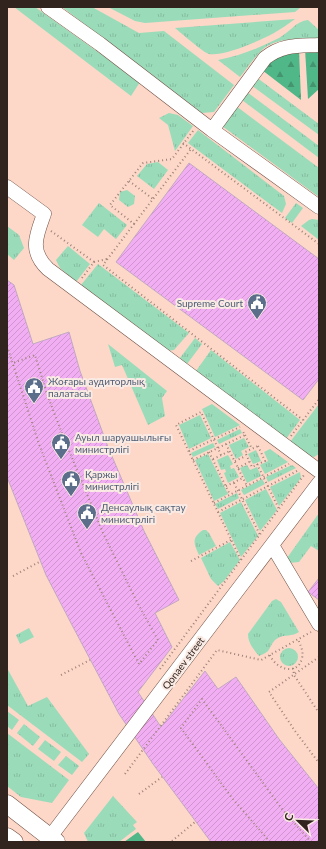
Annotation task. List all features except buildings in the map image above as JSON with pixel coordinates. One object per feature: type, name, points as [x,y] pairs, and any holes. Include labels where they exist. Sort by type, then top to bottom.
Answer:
[{"type":"main road","points":[[7,804],[51,840]]},
{"type":"main road","points":[[7,837],[14,842]]},
{"type":"street","points":[[48,7],[100,44],[212,130],[319,207]]},
{"type":"street","points":[[212,130],[265,58],[274,51],[283,47],[319,45]]},
{"type":"street","points":[[7,187],[44,214],[36,237],[35,247],[37,256],[41,263],[316,468]]},
{"type":"street","name":"Qonaev street","points":[[51,840],[319,483]]},
{"type":"street","points":[[272,545],[316,628]]},
{"type":"path","points":[[134,224],[110,205],[143,163],[172,159],[197,126]]},
{"type":"path","points":[[183,144],[319,244]]},
{"type":"path","points":[[191,149],[103,265],[303,420]]},
{"type":"path","points":[[129,181],[153,199]]},
{"type":"path","points":[[41,223],[94,262]]},
{"type":"path","points":[[74,289],[94,262],[108,258]]},
{"type":"path","points":[[7,346],[39,444],[81,553],[139,664],[158,640],[138,604],[103,533],[62,436],[35,355],[13,363]]},
{"type":"path","points":[[284,444],[319,399]]},
{"type":"path","points":[[221,455],[201,412],[176,425],[241,560]]},
{"type":"path","points":[[189,451],[241,427],[252,449]]},
{"type":"path","points":[[193,460],[245,435]]},
{"type":"path","points":[[226,444],[247,486]]},
{"type":"path","points":[[258,446],[265,461],[252,467],[245,452],[252,449],[258,446]]},
{"type":"path","points":[[260,451],[264,449]]},
{"type":"path","points":[[213,459],[230,451]]},
{"type":"path","points":[[209,452],[230,495]]},
{"type":"path","points":[[235,461],[246,456]]},
{"type":"path","points":[[238,468],[249,462]]},
{"type":"path","points":[[257,464],[279,509]]},
{"type":"path","points":[[214,503],[290,464]]},
{"type":"path","points":[[158,671],[279,509],[316,468]]},
{"type":"path","points":[[218,512],[298,470]]},
{"type":"path","points":[[226,486],[243,478]]},
{"type":"path","points":[[234,483],[260,535]]},
{"type":"path","points":[[191,561],[231,540]]},
{"type":"path","points":[[13,576],[41,561]]},
{"type":"path","points":[[125,774],[217,650],[261,660],[316,628]]},
{"type":"path","points":[[270,655],[272,661],[283,669],[288,670],[293,668],[299,664],[302,658],[303,651],[298,639]]},
{"type":"path","points":[[319,657],[269,692],[318,759],[319,763]]},
{"type":"path","points":[[61,675],[90,660]]},
{"type":"path","points":[[293,668],[294,674],[319,713]]},
{"type":"path","points":[[270,842],[232,798],[181,728],[202,699],[282,810],[311,842]]},
{"type":"path","points":[[139,794],[162,777]]},
{"type":"path","points":[[172,841],[195,822]]},
{"type":"green space","points":[[14,7],[35,7],[140,82],[131,96]]},
{"type":"green space","points":[[62,7],[92,7],[139,33],[164,31],[234,85],[214,112],[202,113]]},
{"type":"green space","points":[[108,7],[300,8],[295,12],[145,23],[135,21]]},
{"type":"green space","points":[[295,19],[260,40],[224,53],[216,54],[206,53],[175,28]]},
{"type":"green space","points":[[308,20],[319,30],[319,38],[297,39],[274,43],[259,53],[240,77],[218,60],[242,54],[264,45],[283,36],[300,22]]},
{"type":"green space","points":[[305,49],[319,49],[319,89],[308,99]]},
{"type":"green space","points":[[299,50],[301,100],[262,70],[269,60]]},
{"type":"green space","points":[[256,77],[319,124],[319,135],[251,85]]},
{"type":"green space","points":[[247,92],[319,146],[319,158],[242,100]]},
{"type":"green space","points":[[236,106],[319,168],[319,197],[222,126]]},
{"type":"green space","points":[[169,113],[178,115],[193,126],[175,151],[168,125],[159,118]]},
{"type":"green space","points":[[198,130],[284,196],[286,204],[282,213],[188,143]]},
{"type":"green space","points":[[158,162],[168,170],[154,189],[137,176],[147,164]]},
{"type":"green space","points":[[127,190],[135,196],[134,204],[128,207],[119,200],[120,192]]},
{"type":"green space","points":[[99,203],[127,225],[116,239],[104,229],[98,237],[82,225]]},
{"type":"green space","points":[[296,203],[303,208],[292,223],[285,218]]},
{"type":"green space","points":[[312,219],[319,220],[319,240],[301,226]]},
{"type":"green space","points":[[7,226],[19,235],[24,248],[14,260],[7,254]]},
{"type":"green space","points":[[68,246],[90,264],[76,282],[60,268],[56,260]]},
{"type":"green space","points":[[98,264],[189,333],[174,350],[167,351],[81,285]]},
{"type":"green space","points":[[195,338],[202,344],[187,364],[180,358]]},
{"type":"green space","points":[[108,344],[167,391],[162,398],[165,416],[148,425],[122,365],[115,367]]},
{"type":"green space","points":[[211,350],[300,420],[286,439],[196,371]]},
{"type":"green space","points":[[212,404],[240,425],[215,437],[202,409]]},
{"type":"green space","points":[[319,404],[319,454],[314,457],[310,456],[290,442]]},
{"type":"green space","points":[[200,415],[211,438],[189,449],[179,425]]},
{"type":"green space","points":[[240,429],[242,433],[219,444],[217,440]]},
{"type":"green space","points":[[244,438],[249,447],[241,451],[243,455],[236,459],[229,445]]},
{"type":"green space","points":[[213,443],[215,447],[193,457],[191,453]]},
{"type":"green space","points":[[270,449],[288,462],[265,474],[260,465],[268,461],[264,452]]},
{"type":"green space","points":[[256,450],[261,461],[253,464],[248,454]]},
{"type":"green space","points":[[208,454],[228,494],[214,501],[195,460]]},
{"type":"green space","points":[[228,455],[233,464],[230,466],[231,469],[234,468],[239,477],[228,483],[224,473],[226,472],[225,469],[221,470],[217,460]]},
{"type":"green space","points":[[247,465],[250,470],[257,467],[261,476],[247,483],[240,468]]},
{"type":"green space","points":[[292,465],[296,468],[268,482],[266,477]]},
{"type":"green space","points":[[300,472],[301,478],[279,506],[270,487]]},
{"type":"green space","points":[[262,479],[265,484],[244,495],[241,490]]},
{"type":"green space","points":[[266,489],[277,510],[260,531],[245,500]]},
{"type":"green space","points":[[237,493],[239,498],[218,509],[215,504]]},
{"type":"green space","points":[[241,502],[258,536],[241,557],[220,513]]},
{"type":"green space","points":[[319,513],[319,551],[311,546],[299,562],[289,563],[287,558]]},
{"type":"green space","points":[[203,530],[206,530],[209,533],[216,546],[199,555],[196,548],[195,539]]},
{"type":"green space","points":[[230,542],[240,560],[224,581],[218,586],[211,579],[201,558]]},
{"type":"green space","points":[[276,599],[281,602],[299,632],[276,639],[268,651],[259,656],[250,643],[248,634],[272,601]]},
{"type":"green space","points":[[29,628],[34,637],[20,644],[16,635]]},
{"type":"green space","points":[[285,648],[293,648],[298,653],[296,664],[293,666],[285,666],[280,661],[280,653]]},
{"type":"green space","points":[[7,668],[28,706],[47,697],[89,754],[82,762],[7,705]]},
{"type":"green space","points":[[7,711],[19,720],[12,730],[7,726]]},
{"type":"green space","points":[[24,724],[40,737],[33,746],[17,733]]},
{"type":"green space","points":[[7,733],[69,780],[52,803],[21,797],[7,786]]},
{"type":"green space","points":[[45,740],[61,752],[54,761],[38,749]]},
{"type":"green space","points":[[66,756],[79,766],[72,775],[58,765]]},
{"type":"green space","points":[[113,796],[137,822],[133,825],[136,829],[119,842],[88,842],[84,833]]},
{"type":"green space","points":[[138,832],[146,842],[124,842]]},
{"type":"place","name":"Supreme Court","points":[[257,320]]},
{"type":"place","name":"Жоғары аудиторлық палатасы","points":[[34,404]]},
{"type":"place","name":"Ауыл шаруашылығы министрлігі","points":[[61,460]]},
{"type":"place","name":"Қаржы министрлігі","points":[[71,497]]},
{"type":"place","name":"Денсаулық сақтау министрлігі","points":[[87,530]]}]
